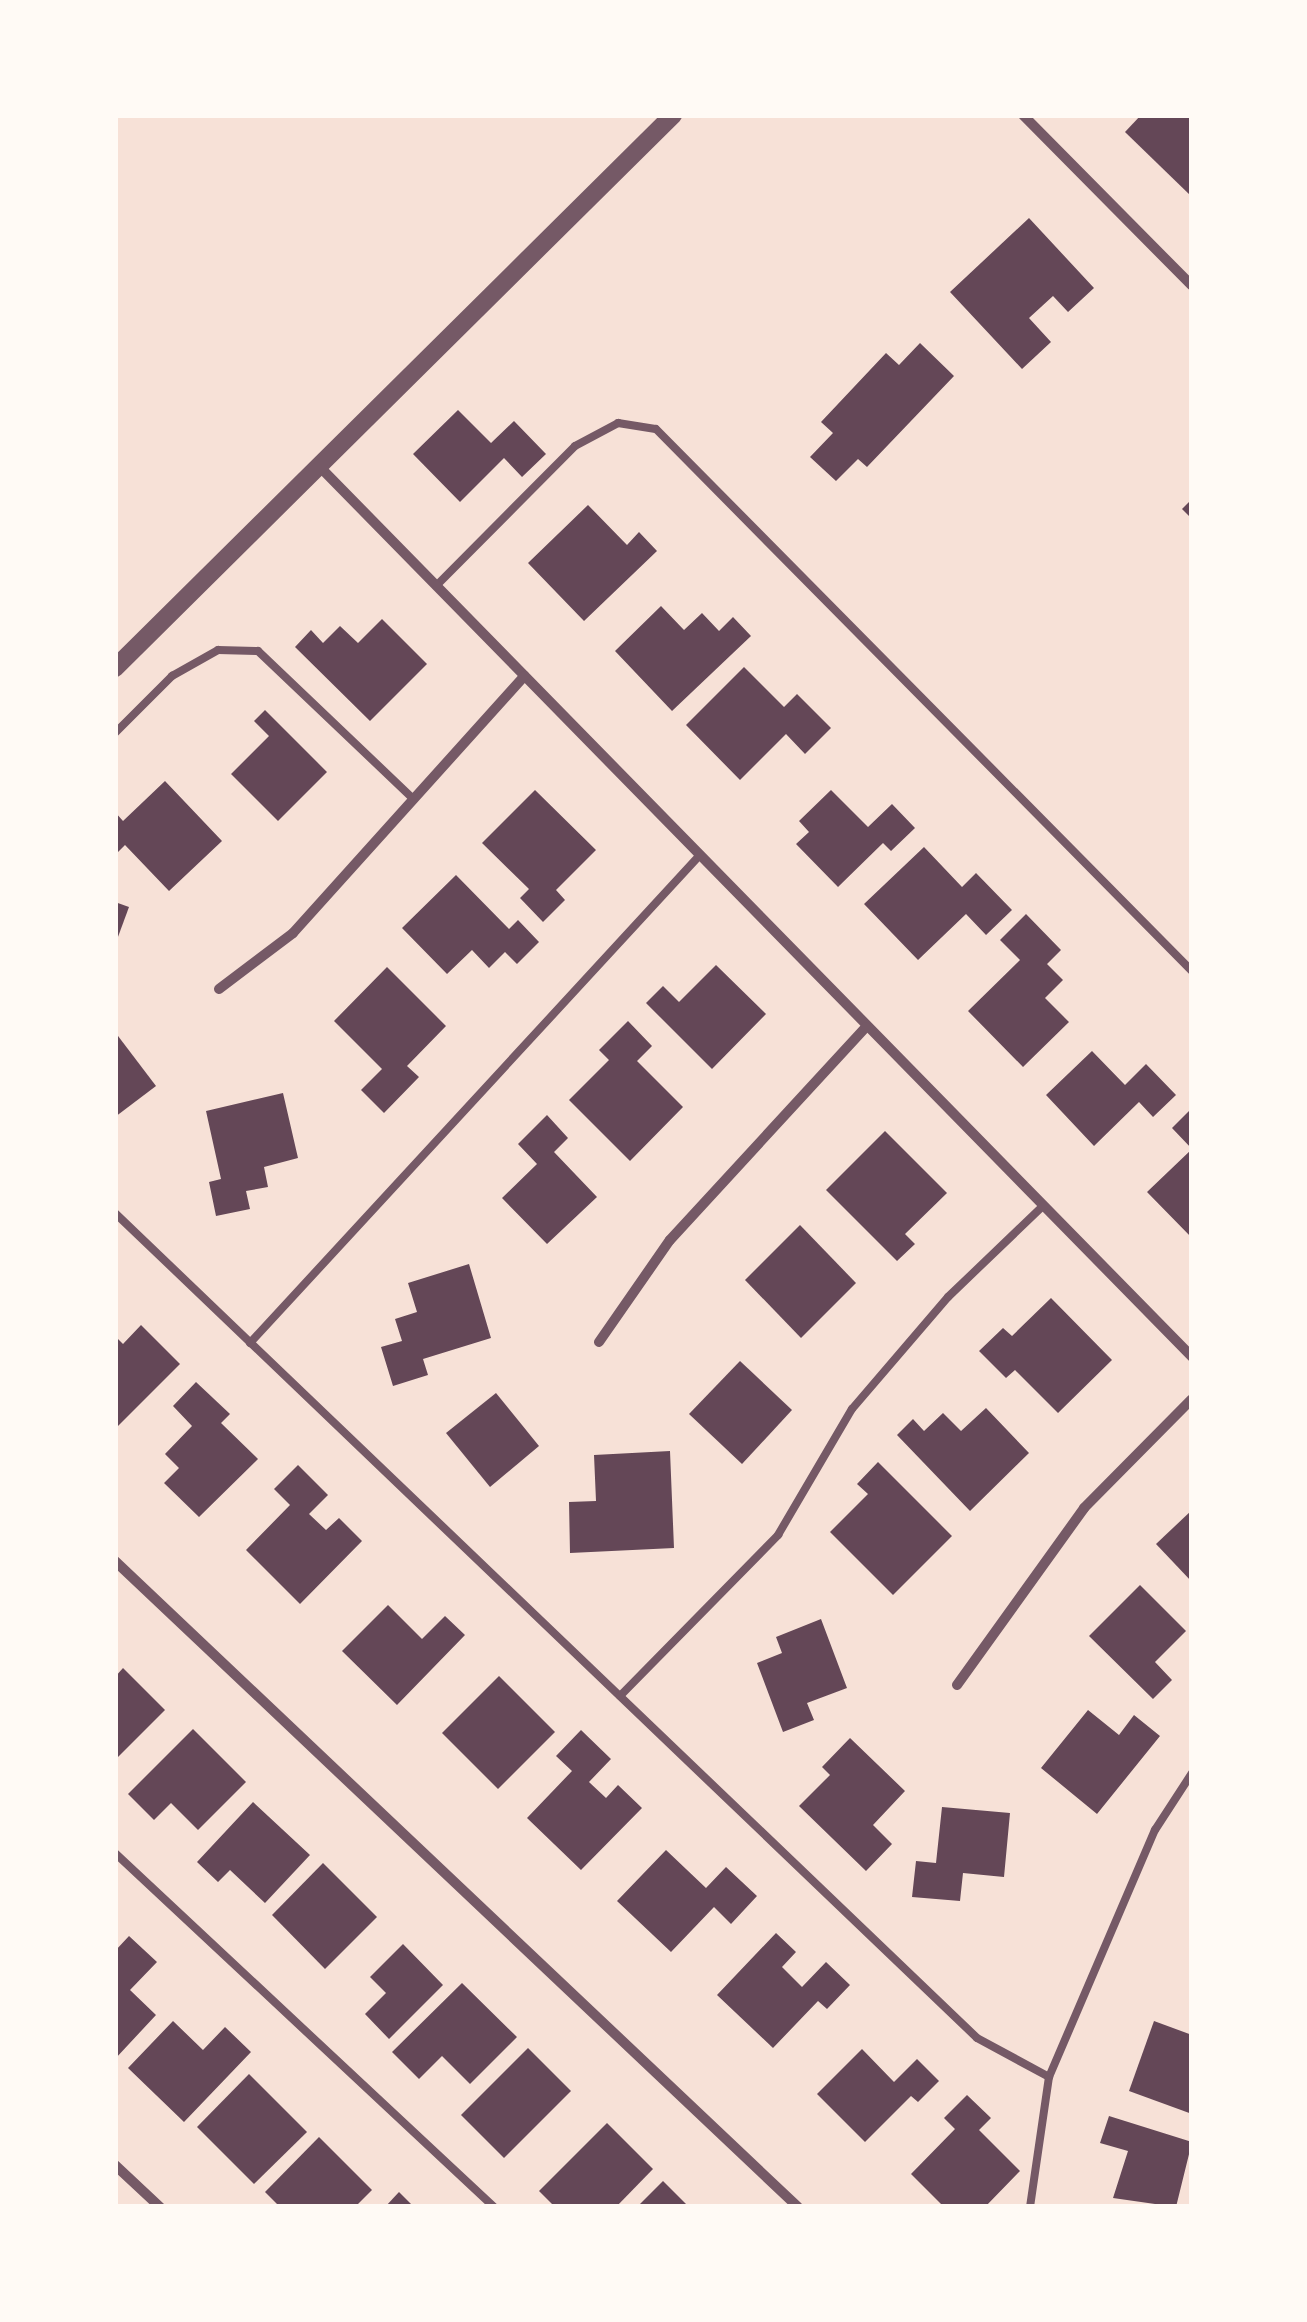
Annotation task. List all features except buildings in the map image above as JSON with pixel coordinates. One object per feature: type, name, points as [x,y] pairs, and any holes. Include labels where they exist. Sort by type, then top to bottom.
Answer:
[{"type":"street","points":[[115,668],[673,115]]},
{"type":"street","points":[[1023,115],[1192,286]]},
{"type":"street","points":[[318,465],[1192,1357]]},
{"type":"street","points":[[219,989],[292,933],[410,796],[524,676]]},
{"type":"street","points":[[599,1342],[670,1240],[866,1027]]},
{"type":"street","points":[[958,1685],[1084,1508],[1192,1399]]},
{"type":"street","points":[[115,1560],[798,2207]]},
{"type":"street","points":[[115,2165],[160,2207]]},
{"type":"lane","points":[[436,586],[576,446],[618,423],[656,429],[1192,971]]},
{"type":"lane","points":[[115,733],[172,676],[218,650],[258,652],[410,796]]},
{"type":"lane","points":[[250,1342],[698,856]]},
{"type":"lane","points":[[620,1696],[778,1534],[852,1409],[948,1297],[1042,1206]]},
{"type":"lane","points":[[115,1214],[978,2038],[1048,2077]]},
{"type":"lane","points":[[1030,2207],[1048,2077],[1155,1830],[1192,1773]]},
{"type":"lane","points":[[115,1853],[494,2207]]}]
